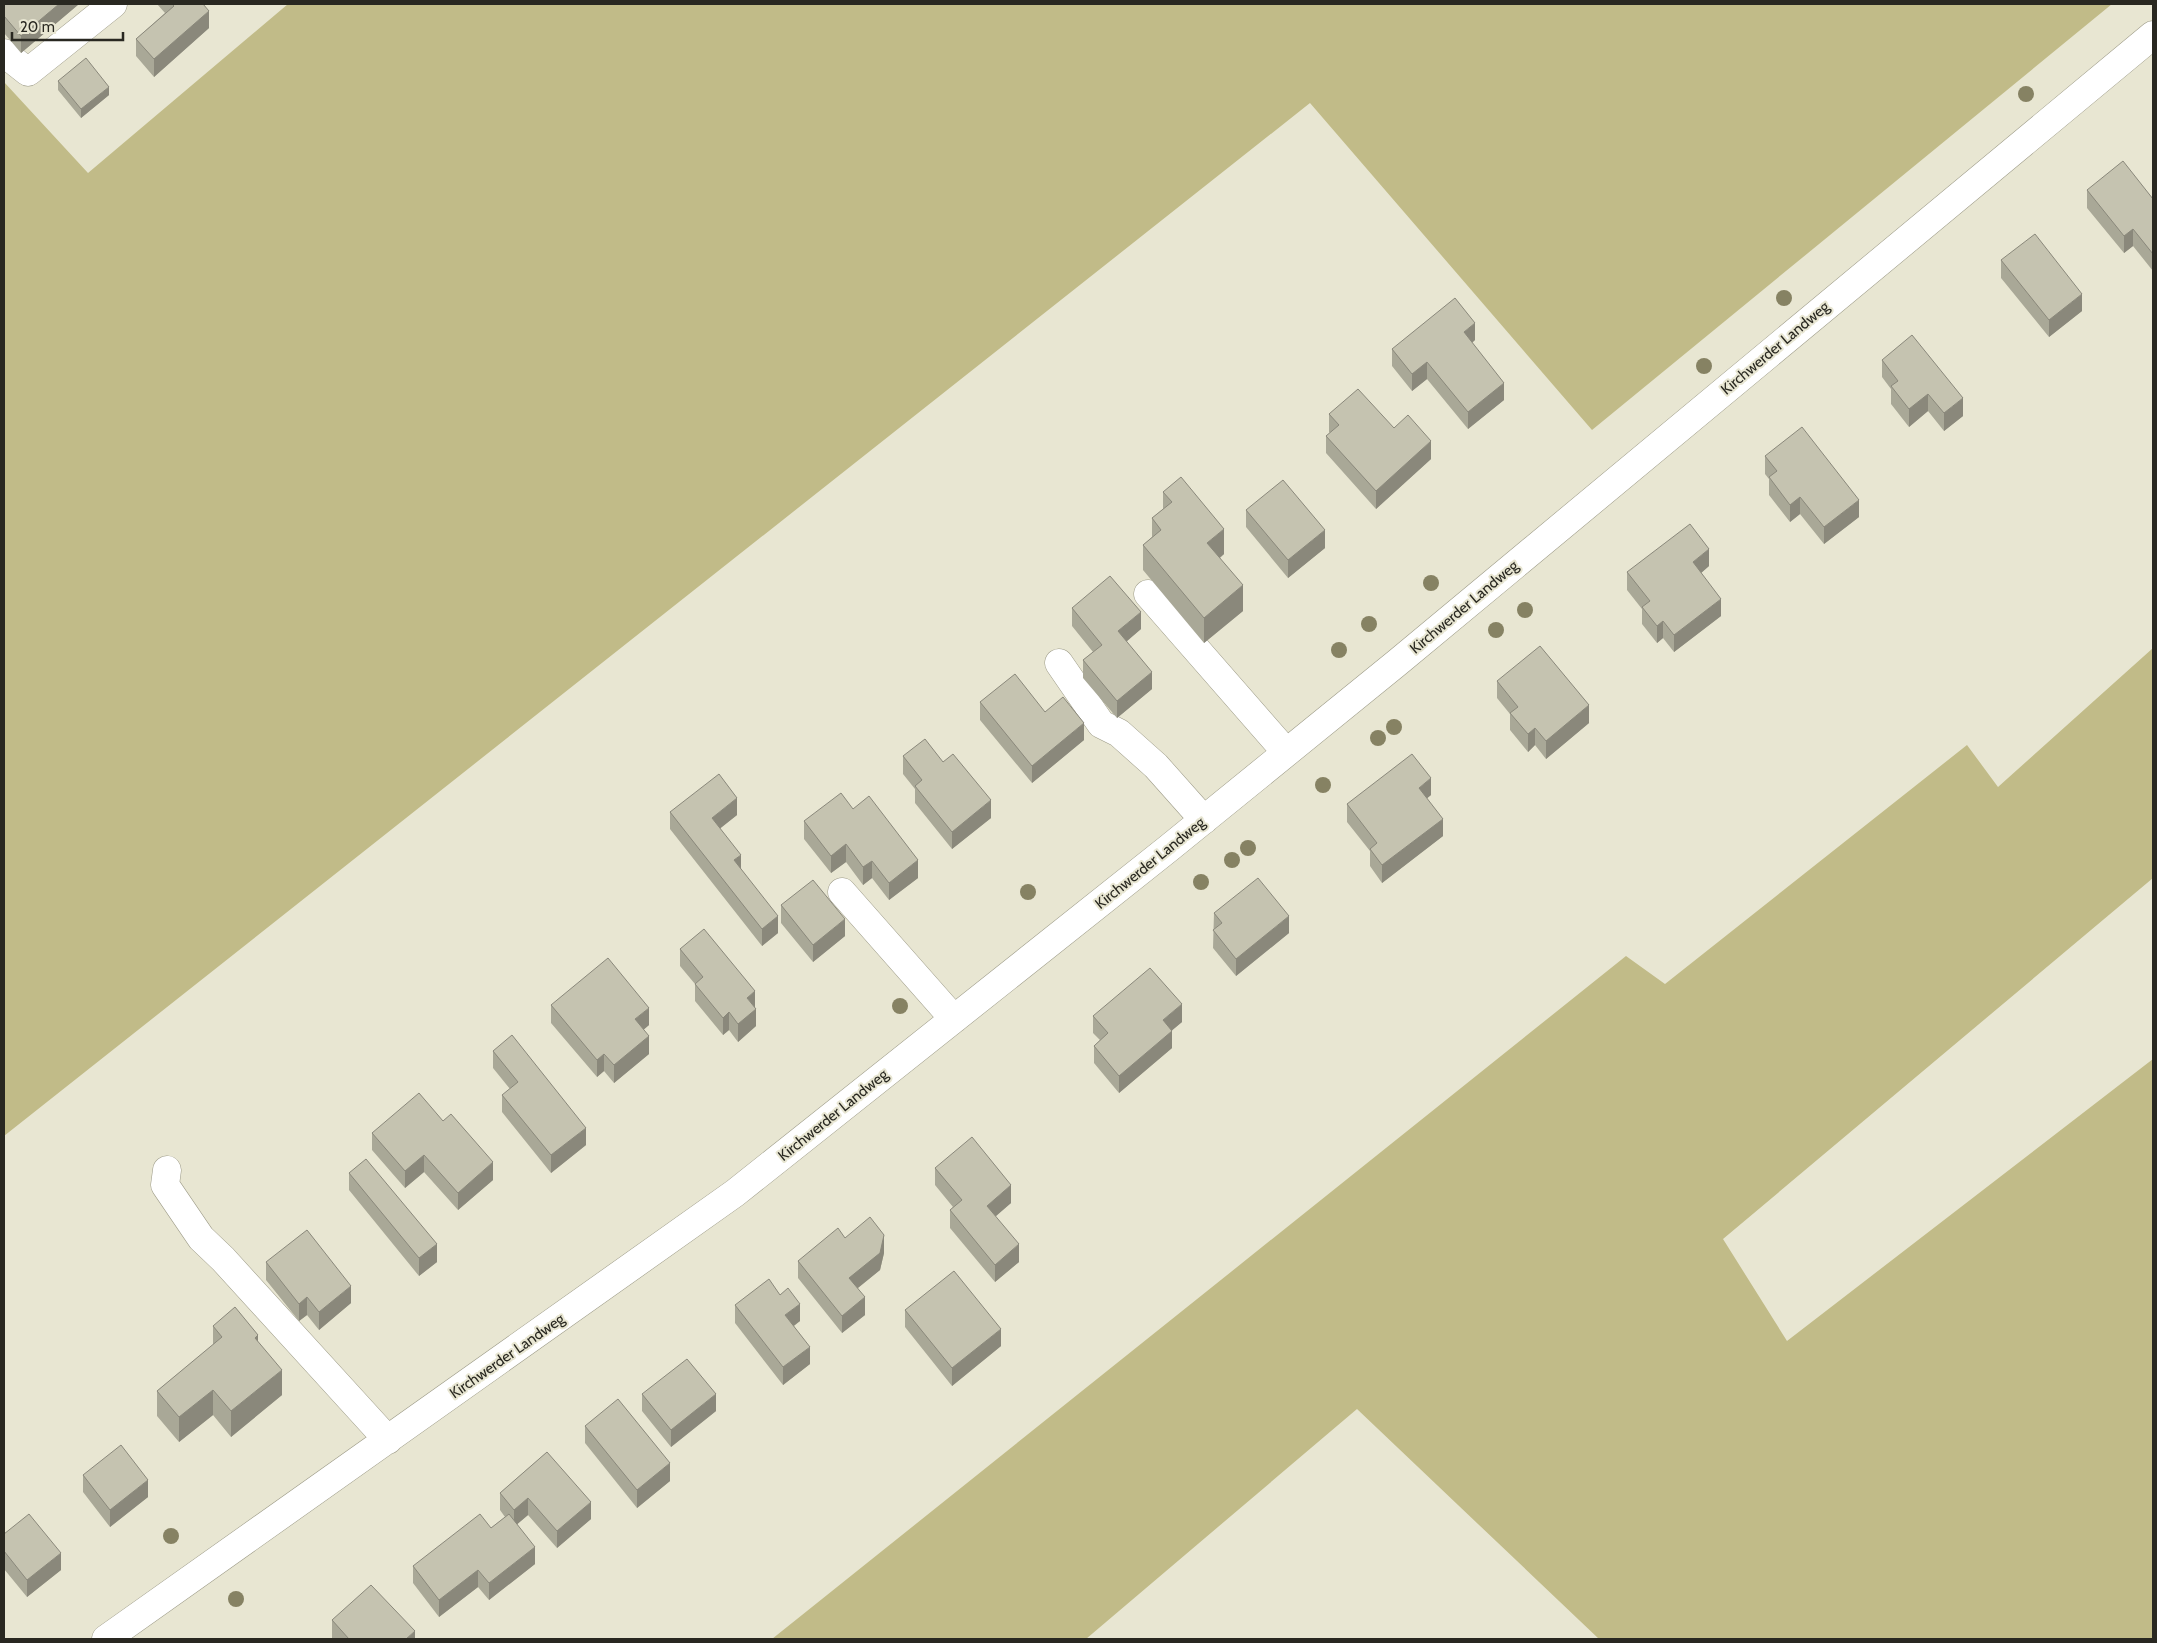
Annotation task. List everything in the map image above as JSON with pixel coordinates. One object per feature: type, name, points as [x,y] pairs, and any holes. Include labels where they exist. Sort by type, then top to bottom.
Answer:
[{"type":"street","points":[[4,52],[28,72],[113,4]]},
{"type":"street","name":"Kirchwerder Landweg","points":[[106,1639],[735,1193],[1204,820],[2153,35]]},
{"type":"street","points":[[1148,594],[1286,752]]},
{"type":"street","points":[[1059,664],[1101,724],[1119,733],[1156,766],[1204,820]]},
{"type":"street","points":[[842,892],[954,1019]]},
{"type":"street","points":[[167,1170],[165,1186],[201,1238],[223,1259],[388,1440]]},
{"type":"shaded area","points":[[288,4],[2112,4],[1592,430],[1310,103],[4,1136],[4,82],[88,173]]},
{"type":"shaded area","points":[[2153,648],[2153,878],[1723,1239],[1787,1341],[2153,1059],[2153,1639],[1599,1639],[1357,1409],[1086,1639],[772,1639],[1626,956],[1665,984],[1967,745],[1998,787]]},
{"type":"building","points":[[4,4],[59,4],[21,36],[4,16]]},
{"type":"building","points":[[172,4],[203,4],[209,11],[154,59],[136,39],[174,6]]},
{"type":"building","points":[[86,58],[109,87],[81,109],[58,81]]},
{"type":"building","points":[[2123,161],[2153,199],[2153,254],[2133,229],[2124,236],[2087,190]]},
{"type":"building","points":[[2035,234],[2082,294],[2049,320],[2001,260]]},
{"type":"building","points":[[1455,298],[1475,323],[1464,332],[1504,383],[1468,412],[1427,362],[1412,374],[1392,349]]},
{"type":"building","points":[[1912,335],[1963,398],[1944,413],[1928,394],[1909,409],[1891,386],[1898,381],[1882,360]]},
{"type":"building","points":[[1358,389],[1394,428],[1408,415],[1431,441],[1376,491],[1326,436],[1339,425],[1329,414]]},
{"type":"building","points":[[1802,427],[1859,500],[1824,527],[1800,497],[1790,505],[1769,477],[1777,471],[1765,456]]},
{"type":"building","points":[[1181,477],[1224,529],[1207,543],[1243,585],[1204,618],[1143,545],[1161,530],[1152,518],[1172,502],[1163,492]]},
{"type":"building","points":[[1283,480],[1325,530],[1288,560],[1246,510]]},
{"type":"building","points":[[1690,524],[1709,549],[1693,562],[1721,599],[1674,635],[1663,621],[1657,626],[1642,607],[1650,601],[1627,572]]},
{"type":"building","points":[[1110,576],[1141,612],[1118,631],[1152,672],[1117,701],[1083,660],[1102,645],[1072,608]]},
{"type":"building","points":[[1540,646],[1589,705],[1546,741],[1535,728],[1528,734],[1510,713],[1518,707],[1497,681]]},
{"type":"building","points":[[1015,674],[1045,712],[1063,697],[1084,723],[1032,766],[980,702]]},
{"type":"building","points":[[925,739],[943,762],[953,754],[991,800],[952,832],[915,786],[922,780],[903,756]]},
{"type":"building","points":[[1412,754],[1431,778],[1419,788],[1443,819],[1382,865],[1370,849],[1377,843],[1347,804]]},
{"type":"building","points":[[719,774],[737,798],[712,818],[741,855],[734,860],[778,916],[762,929],[670,812]]},
{"type":"building","points":[[841,793],[853,809],[869,796],[918,860],[889,883],[872,861],[863,867],[846,844],[831,856],[804,821]]},
{"type":"building","points":[[1258,878],[1289,916],[1236,959],[1213,930],[1222,923],[1214,913]]},
{"type":"building","points":[[813,880],[845,919],[813,945],[781,905]]},
{"type":"building","points":[[704,929],[755,991],[747,998],[756,1009],[738,1024],[729,1012],[723,1018],[695,984],[703,977],[680,949]]},
{"type":"building","points":[[608,958],[649,1008],[635,1019],[649,1036],[614,1065],[604,1054],[597,1060],[551,1005]]},
{"type":"building","points":[[1150,968],[1182,1004],[1163,1020],[1172,1031],[1119,1076],[1094,1046],[1108,1033],[1093,1016]]},
{"type":"building","points":[[512,1035],[586,1128],[551,1155],[502,1095],[518,1082],[493,1051]]},
{"type":"building","points":[[419,1093],[443,1121],[451,1114],[493,1162],[458,1193],[424,1155],[405,1171],[372,1133]]},
{"type":"building","points":[[972,1137],[1011,1185],[987,1206],[1019,1244],[995,1265],[950,1210],[962,1200],[935,1168]]},
{"type":"building","points":[[366,1159],[437,1244],[419,1258],[349,1173]]},
{"type":"building","points":[[870,1217],[884,1235],[880,1253],[849,1278],[865,1297],[842,1316],[798,1261],[838,1228],[845,1238]]},
{"type":"building","points":[[307,1230],[351,1286],[319,1312],[307,1297],[299,1304],[266,1262]]},
{"type":"building","points":[[954,1271],[1001,1329],[952,1368],[905,1310]]},
{"type":"building","points":[[769,1279],[780,1295],[788,1288],[800,1304],[785,1315],[810,1347],[783,1367],[735,1305]]},
{"type":"building","points":[[235,1307],[258,1335],[255,1338],[282,1370],[231,1411],[213,1390],[179,1417],[157,1391],[222,1337],[213,1326]]},
{"type":"building","points":[[687,1359],[716,1394],[671,1430],[642,1394]]},
{"type":"building","points":[[618,1399],[670,1463],[637,1490],[585,1426]]},
{"type":"building","points":[[121,1445],[148,1480],[110,1510],[83,1475]]},
{"type":"building","points":[[547,1452],[591,1502],[557,1531],[528,1498],[514,1510],[500,1493]]},
{"type":"building","points":[[29,1514],[61,1553],[27,1580],[4,1551],[4,1534]]},
{"type":"building","points":[[480,1514],[491,1528],[509,1514],[535,1547],[489,1583],[478,1570],[439,1600],[413,1566]]},
{"type":"building","points":[[371,1585],[415,1631],[406,1639],[349,1639],[332,1620]]}]
